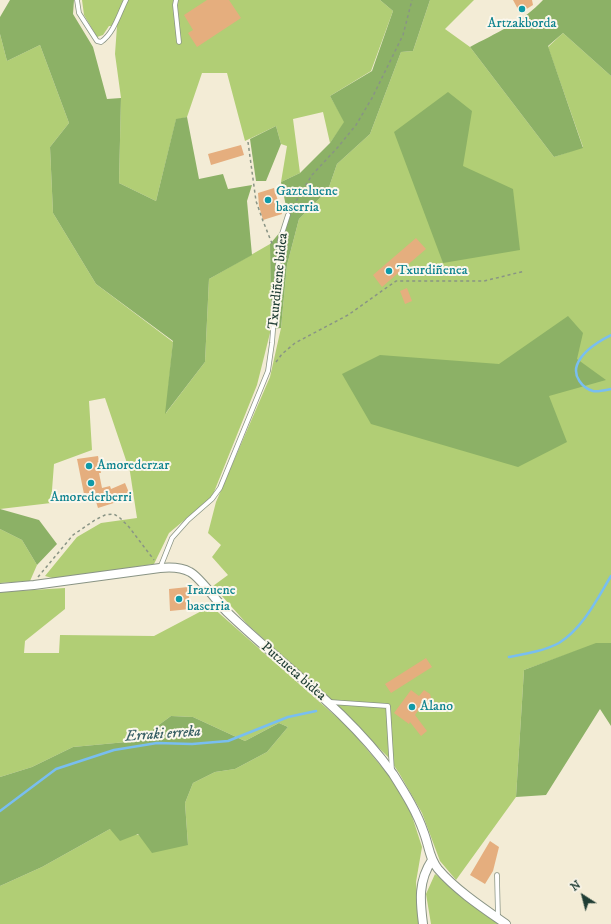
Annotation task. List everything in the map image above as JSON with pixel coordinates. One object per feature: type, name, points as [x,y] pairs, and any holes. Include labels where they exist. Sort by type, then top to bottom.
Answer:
[{"type":"street","name":"Putzueta bidea","points":[[0,588],[34,585],[160,568],[173,567],[190,572],[197,577],[226,611],[327,702],[359,733],[392,774],[416,813],[425,834],[432,860],[438,869],[456,887],[506,924]]},
{"type":"street","points":[[423,924],[420,897],[426,868],[432,860]]},
{"type":"lane","points":[[77,0],[79,13],[97,41],[101,42],[106,38],[112,29],[126,0]]},
{"type":"lane","points":[[176,0],[175,4],[179,42]]},
{"type":"lane","name":"Txurdiñene bidea","points":[[160,568],[172,538],[188,520],[212,499],[220,488],[268,371],[273,336],[280,240],[288,215]]},
{"type":"lane","points":[[327,702],[388,706],[392,774]]},
{"type":"lane","points":[[497,875],[498,918]]},
{"type":"path","name":"Txurdiñene bidea","points":[[288,215],[312,175],[338,147],[356,124],[372,98],[403,35],[412,0]]},
{"type":"path","points":[[248,142],[256,201],[262,221],[278,258]]},
{"type":"path","points":[[268,371],[282,354],[295,343],[348,315],[396,281],[484,281],[525,271]]},
{"type":"path","points":[[34,585],[39,575],[73,535],[105,515],[114,514],[120,518],[129,527],[160,568]]},
{"type":"green space","points":[[10,0],[74,0],[73,14],[93,47],[107,99],[121,98],[119,183],[156,201],[176,119],[187,117],[199,179],[223,174],[228,189],[252,185],[247,201],[252,255],[209,279],[205,362],[165,414],[173,341],[96,284],[53,213],[50,147],[69,123],[40,45],[7,61],[0,34],[0,17]]},
{"type":"green space","points":[[82,0],[380,0],[393,11],[371,71],[330,96],[345,122],[330,143],[323,112],[293,119],[300,173],[281,182],[287,146],[281,144],[276,126],[245,141],[227,73],[202,73],[187,117],[176,120],[156,201],[119,183],[121,98],[115,54],[117,26],[109,26],[103,35],[97,37],[84,15]]},
{"type":"green space","points":[[380,0],[430,0],[413,51],[401,52],[370,134],[337,164],[328,190],[299,219],[287,265],[281,328],[271,329],[270,244],[281,231],[287,211],[281,182],[300,173],[330,143],[344,122],[330,96],[372,71],[393,11]]},
{"type":"green space","points":[[430,0],[474,0],[445,29],[470,47],[554,157],[583,147],[548,47],[563,33],[611,76],[611,643],[596,644],[524,670],[516,797],[456,880],[440,861],[422,813],[388,757],[318,688],[247,624],[213,586],[228,575],[212,557],[221,545],[208,533],[216,502],[270,377],[281,328],[287,265],[299,219],[328,190],[337,164],[370,134],[401,52],[413,51]]},
{"type":"green space","points":[[543,0],[611,0],[611,76],[563,33],[548,46],[583,148],[554,157],[470,47],[518,21]]},
{"type":"green space","points":[[0,34],[7,61],[40,45],[69,123],[50,147],[53,213],[96,284],[173,342],[166,413],[205,362],[209,279],[270,244],[271,329],[257,385],[212,497],[169,533],[154,564],[56,579],[45,576],[77,537],[101,523],[137,518],[130,472],[105,398],[89,401],[92,450],[54,464],[51,503],[0,509]]},
{"type":"green space","points":[[448,92],[472,111],[463,166],[513,189],[520,250],[443,263],[394,132]]},
{"type":"green space","points":[[276,126],[281,144],[266,181],[256,181],[250,139]]},
{"type":"green space","points":[[568,316],[583,333],[577,359],[606,380],[549,396],[567,442],[518,467],[371,424],[342,374],[380,355],[499,364]]},
{"type":"green space","points":[[0,509],[39,520],[57,544],[37,565],[22,540],[0,529]]},
{"type":"green space","points":[[0,529],[22,540],[37,565],[30,581],[0,583]]},
{"type":"green space","points":[[65,588],[65,609],[25,641],[24,653],[59,653],[60,635],[154,636],[211,606],[349,728],[392,779],[411,813],[422,847],[416,882],[419,924],[0,924],[0,886],[42,867],[110,829],[188,845],[185,803],[193,783],[215,772],[235,769],[267,752],[288,727],[279,723],[245,741],[193,717],[171,716],[137,741],[73,747],[32,767],[0,777],[0,592]]},
{"type":"green space","points":[[596,643],[611,643],[611,726],[600,709],[546,795],[516,797],[524,670]]},
{"type":"green space","points":[[171,716],[193,717],[245,741],[279,723],[288,727],[267,752],[235,769],[215,772],[193,783],[185,803],[188,845],[152,853],[138,834],[120,841],[110,829],[42,867],[0,886],[0,777],[32,767],[73,747],[137,741]]},
{"type":"green space","points":[[435,874],[498,924],[431,924],[426,894]]},
{"type":"building","points":[[207,0],[229,0],[241,18],[197,47],[188,33],[193,30],[184,15]]},
{"type":"building","name":"Artzakborda","points":[[513,0],[532,0],[533,5],[520,13]]},
{"type":"building","points":[[241,145],[244,155],[211,165],[208,154]]},
{"type":"building","name":"Gazteluene baserria","points":[[274,188],[282,214],[263,220],[259,206],[258,193]]},
{"type":"building","points":[[416,238],[426,249],[382,287],[373,275]]},
{"type":"building","points":[[407,288],[412,301],[405,304],[400,291]]},
{"type":"building","points":[[98,456],[102,488],[110,486],[111,489],[125,483],[132,500],[124,503],[123,500],[98,508],[93,492],[84,494],[77,459]]},
{"type":"building","name":"Irazuene baserria","points":[[188,587],[190,609],[170,611],[169,589]]},
{"type":"building","points":[[426,658],[432,667],[391,693],[385,684]]},
{"type":"building","name":"Alano","points":[[411,690],[419,696],[424,690],[430,694],[433,705],[420,708],[415,715],[427,731],[421,736],[410,722],[409,724],[394,713]]},
{"type":"building","points":[[490,841],[499,847],[493,871],[485,884],[470,875]]},
{"type":"waterway","points":[[611,335],[596,343],[587,351],[579,360],[576,369],[577,377],[585,387],[593,391],[611,389]]},
{"type":"waterway","points":[[509,657],[547,648],[568,637],[589,612],[611,576]]},
{"type":"waterway","name":"Erraki erreka","points":[[0,811],[56,769],[114,750],[157,743],[192,744],[228,741],[288,717],[316,711]]},
{"type":"place","name":"Artzakborda","points":[[522,9]]},
{"type":"place","name":"Gazteluene baserria","points":[[268,200]]},
{"type":"place","name":"Txurdiñenea","points":[[389,271]]},
{"type":"place","name":"Amorederzar","points":[[89,466]]},
{"type":"place","name":"Amorederberri","points":[[91,483]]},
{"type":"place","name":"Irazuene baserria","points":[[179,599]]},
{"type":"place","name":"Alano","points":[[412,707]]}]
